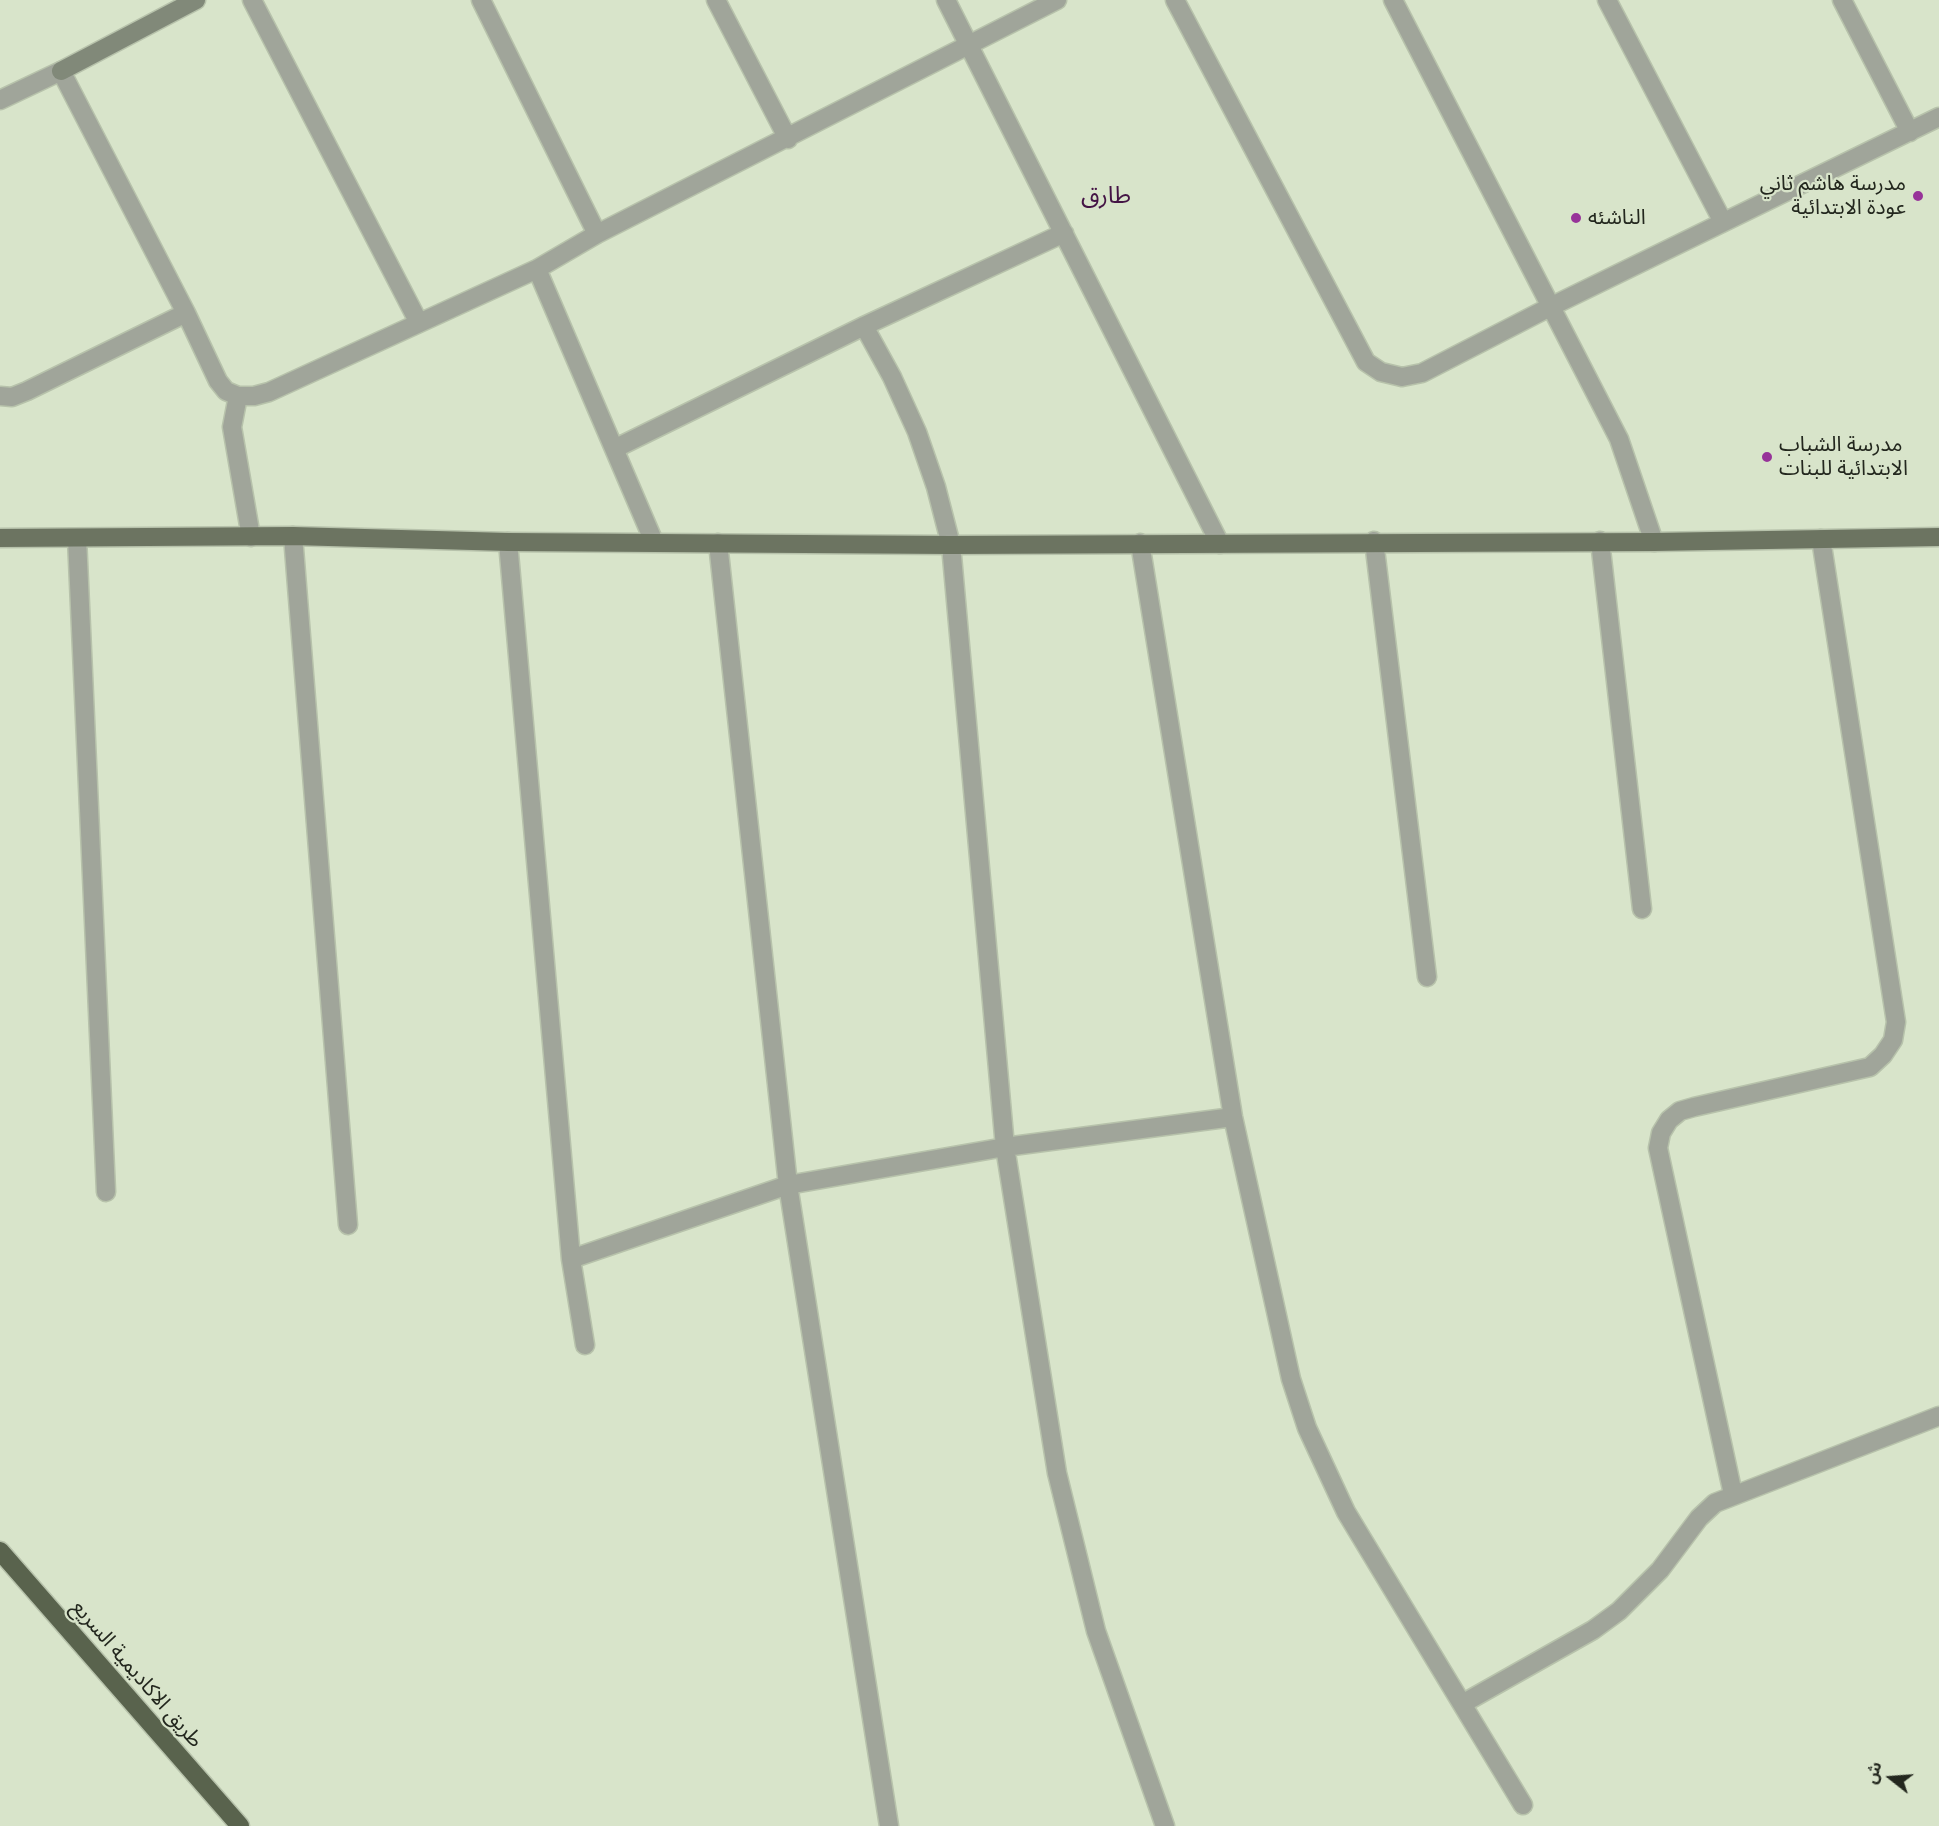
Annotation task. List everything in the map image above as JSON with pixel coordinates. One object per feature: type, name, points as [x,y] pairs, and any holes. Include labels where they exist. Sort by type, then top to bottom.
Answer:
[{"type":"highway","name":"طريق الاكاديمية السريع","points":[[0,1551],[240,1826]]},
{"type":"main road","points":[[0,538],[293,536],[508,542],[951,545],[1374,541],[1654,542],[1939,537]]},
{"type":"street","points":[[0,100],[61,71],[196,0]]},
{"type":"street","points":[[252,0],[419,323]]},
{"type":"street","points":[[481,0],[597,234]]},
{"type":"street","points":[[716,0],[788,139]]},
{"type":"street","points":[[946,0],[1220,544]]},
{"type":"street","points":[[61,71],[186,313],[218,381],[226,391],[238,396],[269,392],[537,269],[597,234],[788,139],[1057,0]]},
{"type":"street","points":[[1175,0],[1366,362],[1381,372],[1402,377],[1422,373],[1550,307],[1939,117]]},
{"type":"street","points":[[1393,0],[1619,439],[1654,542]]},
{"type":"street","points":[[1607,0],[1723,222]]},
{"type":"street","points":[[1842,0],[1910,132]]},
{"type":"street","points":[[616,448],[864,326],[1064,233]]},
{"type":"street","points":[[537,269],[616,448],[654,542]]},
{"type":"street","points":[[0,396],[12,397],[27,391],[186,313]]},
{"type":"street","points":[[864,326],[892,377],[917,432],[936,487],[951,545],[1005,1147],[1057,1473],[1096,1631],[1165,1826]]},
{"type":"street","points":[[238,396],[232,427],[251,537]]},
{"type":"street","points":[[293,536],[348,1225]]},
{"type":"street","points":[[77,538],[106,1192]]},
{"type":"street","points":[[1733,1494],[1658,1148],[1661,1133],[1668,1120],[1680,1111],[1870,1067],[1883,1055],[1893,1040],[1896,1022],[1821,539]]},
{"type":"street","points":[[1374,541],[1427,977]]},
{"type":"street","points":[[1600,541],[1642,909]]},
{"type":"street","points":[[508,542],[571,1259],[585,1345]]},
{"type":"street","points":[[718,543],[788,1185],[889,1826]]},
{"type":"street","points":[[1140,543],[1233,1117],[1292,1378],[1307,1428],[1346,1512],[1523,1805]]},
{"type":"street","points":[[571,1259],[788,1185],[1005,1147],[1233,1117]]},
{"type":"street","points":[[1462,1704],[1593,1630],[1619,1611],[1660,1570],[1699,1518],[1714,1503],[1939,1416]]},
{"type":"place","name":"مدرسة هاشم ثاني عودة الابتدائية","points":[[1918,196]]},
{"type":"place","name":"الناشئه","points":[[1576,218]]},
{"type":"place","name":"مدرسة الشباب الابتدائية للبنات","points":[[1767,457]]},
{"type":"district","name":"طارق","points":[[1106,196]]}]
